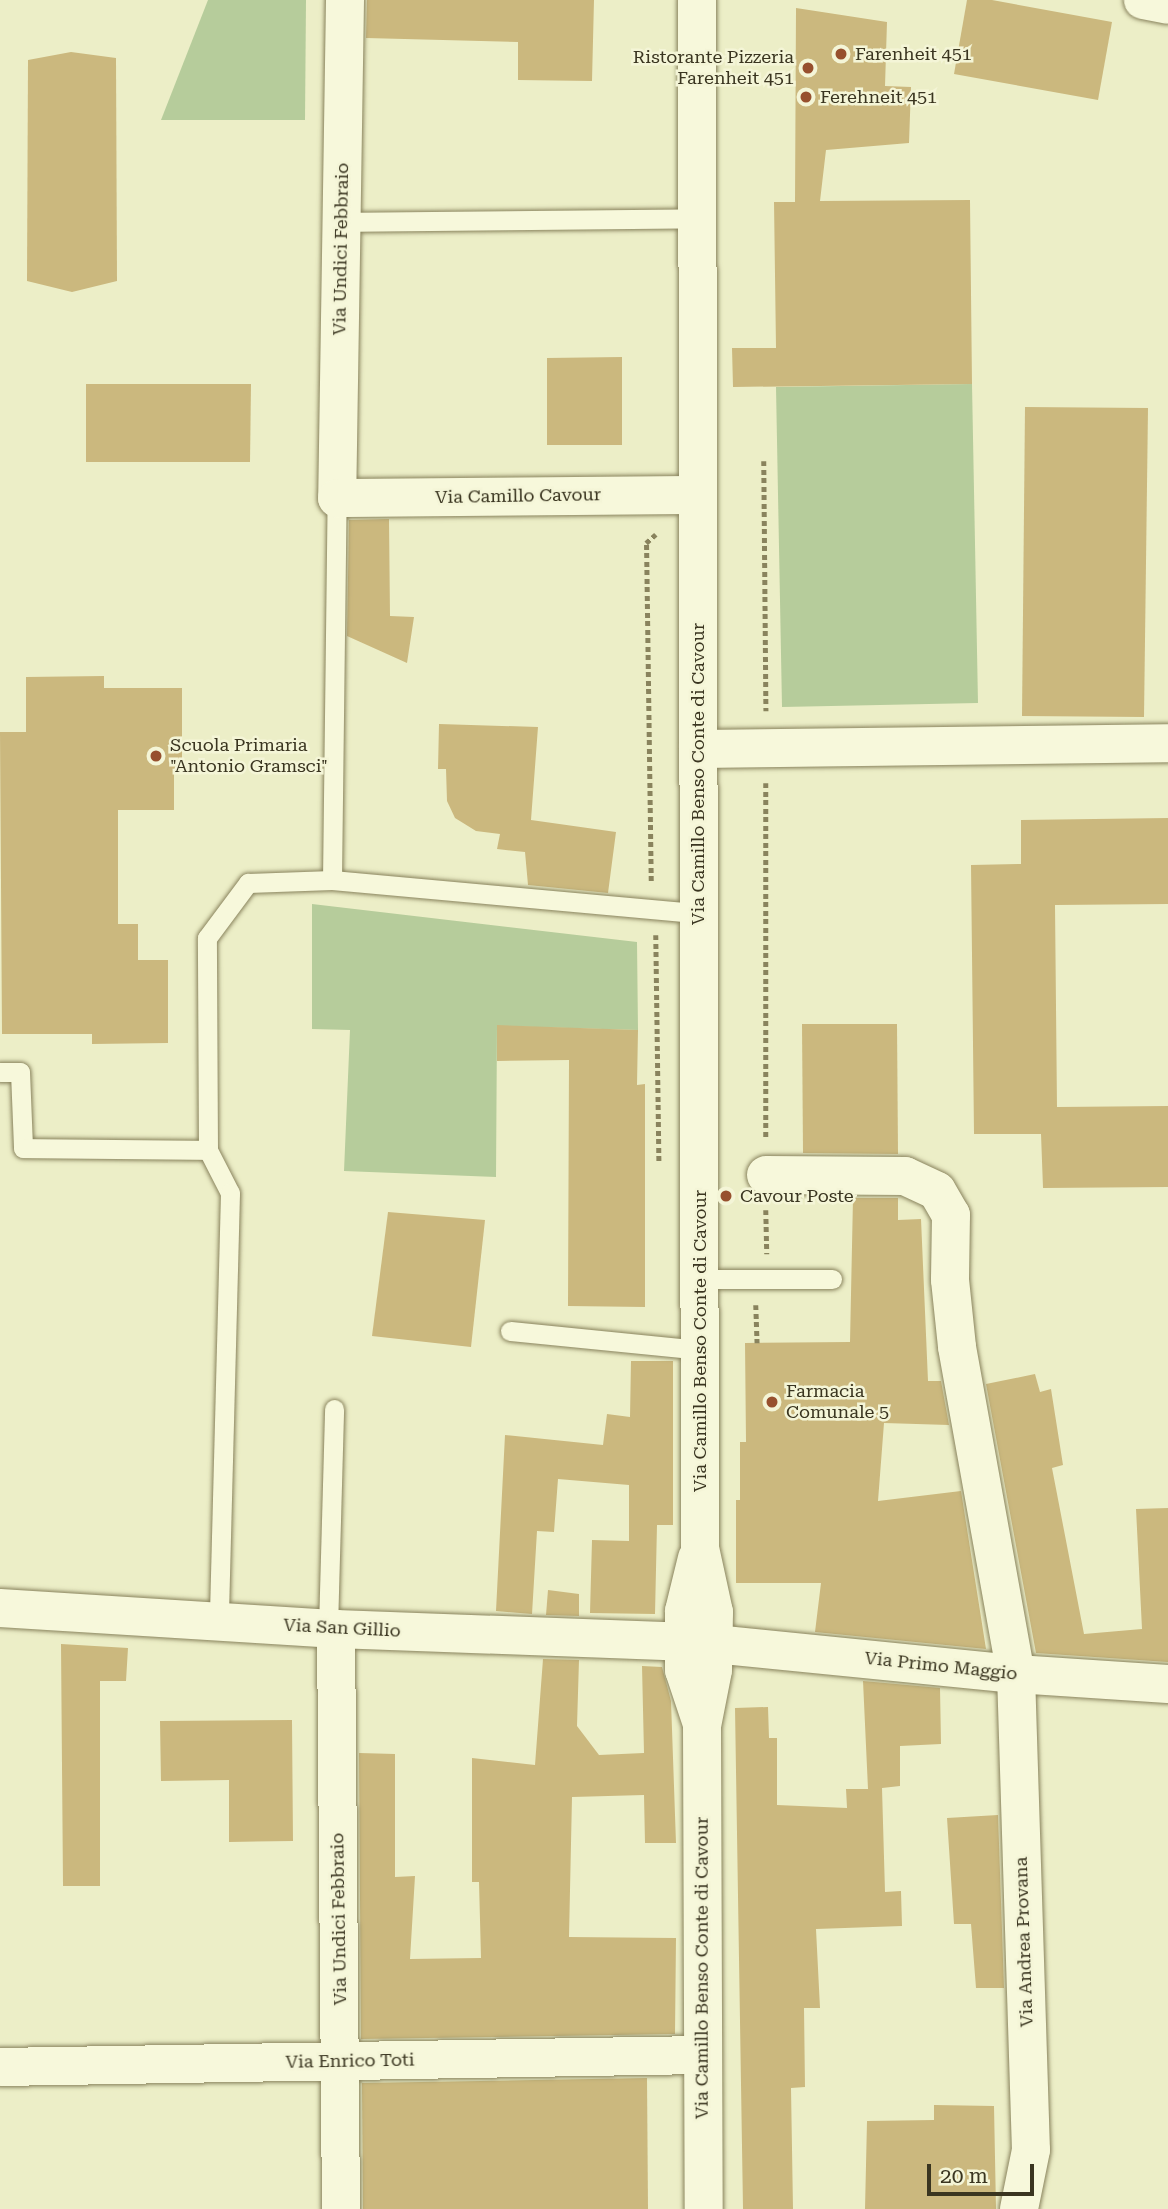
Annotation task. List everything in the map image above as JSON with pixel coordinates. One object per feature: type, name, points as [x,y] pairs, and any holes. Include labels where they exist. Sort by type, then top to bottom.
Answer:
[{"type":"street","name":"Via Undici Febbraio","points":[[337,498],[345,0]]},
{"type":"street","name":"Via Camillo Benso Conte di Cavour","points":[[697,0],[700,1548],[684,1611],[699,1643],[684,1670],[702,1726],[701,2055],[704,2209]]},
{"type":"street","points":[[1143,0],[1168,5]]},
{"type":"street","name":"Via Camillo Cavour","points":[[337,498],[698,495]]},
{"type":"street","points":[[698,749],[766,746],[1168,743]]},
{"type":"street","name":"Via Andrea Provana","points":[[766,1175],[905,1176],[937,1191],[951,1215],[950,1280],[957,1347],[1016,1674],[1031,2150],[1019,2209]]},
{"type":"street","name":"Via San Gillio","points":[[0,1608],[332,1629],[699,1643]]},
{"type":"street","name":"Via Undici Febbraio","points":[[332,1629],[341,2062],[341,2209]]},
{"type":"street","name":"Via Primo Maggio","points":[[699,1643],[1016,1674],[1168,1684]]},
{"type":"street","name":"Via Enrico Toti","points":[[0,2067],[701,2055]]},
{"type":"lane","points":[[341,222],[697,218]]},
{"type":"lane","points":[[332,880],[337,498]]},
{"type":"lane","points":[[219,1621],[230,1193],[208,1150],[207,938],[248,883],[332,880],[698,913]]},
{"type":"lane","points":[[0,1072],[20,1072],[23,1148],[208,1150]]},
{"type":"lane","points":[[700,1279],[832,1279]]},
{"type":"lane","points":[[510,1331],[700,1350]]},
{"type":"lane","points":[[332,1629],[334,1409]]},
{"type":"path","points":[[764,461],[766,1175]]},
{"type":"green space","points":[[208,0],[306,0],[305,120],[161,120]]},
{"type":"green space","points":[[972,384],[978,703],[782,707],[776,387]]},
{"type":"green space","points":[[312,904],[637,942],[638,1030],[497,1026],[496,1177],[344,1171],[350,1030],[312,1029]]},
{"type":"building","points":[[367,0],[594,0],[592,81],[518,80],[518,42],[366,38]]},
{"type":"building","points":[[967,0],[992,0],[1112,22],[1098,100],[954,74]]},
{"type":"building","points":[[796,8],[887,22],[885,86],[911,87],[909,143],[826,150],[820,201],[970,200],[972,384],[733,387],[732,348],[776,348],[774,202],[795,202]]},
{"type":"building","points":[[71,52],[116,58],[117,281],[72,292],[27,281],[28,60]]},
{"type":"building","points":[[622,357],[622,445],[547,445],[547,358]]},
{"type":"building","points":[[86,384],[251,384],[250,462],[86,462]]},
{"type":"building","points":[[1025,407],[1148,408],[1144,717],[1022,716]]},
{"type":"building","points":[[389,519],[390,616],[414,617],[407,663],[347,636],[349,520]]},
{"type":"building","points":[[104,676],[104,688],[182,688],[182,773],[174,773],[174,810],[118,810],[118,924],[138,924],[138,960],[168,960],[168,1043],[92,1044],[92,1034],[2,1034],[0,732],[26,732],[26,677]]},
{"type":"building","points":[[439,724],[538,727],[531,820],[616,832],[608,893],[528,885],[525,852],[497,849],[500,834],[476,831],[455,818],[447,801],[446,769],[438,769]]},
{"type":"building","points":[[1168,818],[1168,904],[1055,905],[1057,1107],[1168,1106],[1168,1187],[1043,1188],[1041,1134],[974,1134],[971,865],[1021,864],[1021,820]]},
{"type":"building","points":[[802,1024],[897,1024],[898,1154],[803,1153]]},
{"type":"building","points":[[497,1025],[638,1030],[637,1085],[645,1084],[645,1307],[568,1306],[569,1060],[497,1061]]},
{"type":"building","points":[[853,1198],[898,1198],[898,1220],[921,1219],[928,1381],[941,1381],[949,1425],[884,1423],[878,1501],[961,1491],[986,1649],[815,1632],[821,1583],[736,1583],[736,1500],[740,1500],[740,1442],[746,1442],[745,1343],[850,1342]]},
{"type":"building","points":[[388,1212],[485,1220],[471,1347],[372,1336]]},
{"type":"building","points":[[631,1361],[673,1361],[673,1525],[657,1525],[655,1614],[590,1613],[592,1540],[629,1541],[629,1485],[558,1479],[554,1532],[537,1531],[532,1614],[496,1611],[505,1435],[603,1445],[607,1414],[630,1417]]},
{"type":"building","points":[[1035,1374],[1040,1392],[1051,1389],[1063,1465],[1052,1468],[1084,1634],[1142,1629],[1136,1509],[1168,1508],[1168,1662],[1036,1653],[986,1384]]},
{"type":"building","points":[[548,1590],[579,1594],[579,1616],[546,1615]]},
{"type":"building","points":[[61,1644],[128,1648],[126,1681],[100,1681],[100,1886],[63,1886]]},
{"type":"building","points":[[543,1659],[579,1660],[577,1726],[599,1755],[644,1753],[642,1666],[662,1667],[671,1701],[676,1843],[645,1843],[644,1795],[572,1797],[569,1937],[676,1938],[675,2034],[361,2039],[359,1753],[395,1754],[395,1877],[415,1876],[410,1959],[481,1958],[479,1882],[472,1882],[472,1758],[535,1765]]},
{"type":"building","points":[[863,1681],[940,1688],[941,1744],[900,1746],[900,1786],[882,1788],[885,1892],[901,1891],[902,1926],[816,1929],[820,2008],[804,2008],[805,2087],[791,2088],[793,2209],[743,2209],[735,1708],[768,1707],[769,1738],[777,1738],[777,1805],[847,1808],[846,1789],[868,1789]]},
{"type":"building","points":[[292,1720],[293,1841],[229,1842],[229,1780],[161,1781],[160,1721]]},
{"type":"building","points":[[998,1815],[1004,1988],[976,1988],[971,1924],[954,1924],[947,1818]]},
{"type":"building","points":[[647,2078],[648,2209],[363,2209],[362,2083]]},
{"type":"building","points":[[934,2105],[994,2106],[996,2209],[865,2209],[867,2121],[934,2120]]},
{"type":"place","name":"Farenheit 451","points":[[841,54]]},
{"type":"place","name":"Ristorante Pizzeria Farenheit 451","points":[[808,68]]},
{"type":"place","name":"Ferehneit 451","points":[[806,97]]},
{"type":"place","name":"Scuola Primaria \"Antonio Gramsci\"","points":[[156,756]]},
{"type":"place","name":"Cavour Poste","points":[[726,1196]]},
{"type":"place","name":"Farmacia Comunale 5","points":[[772,1402]]}]
